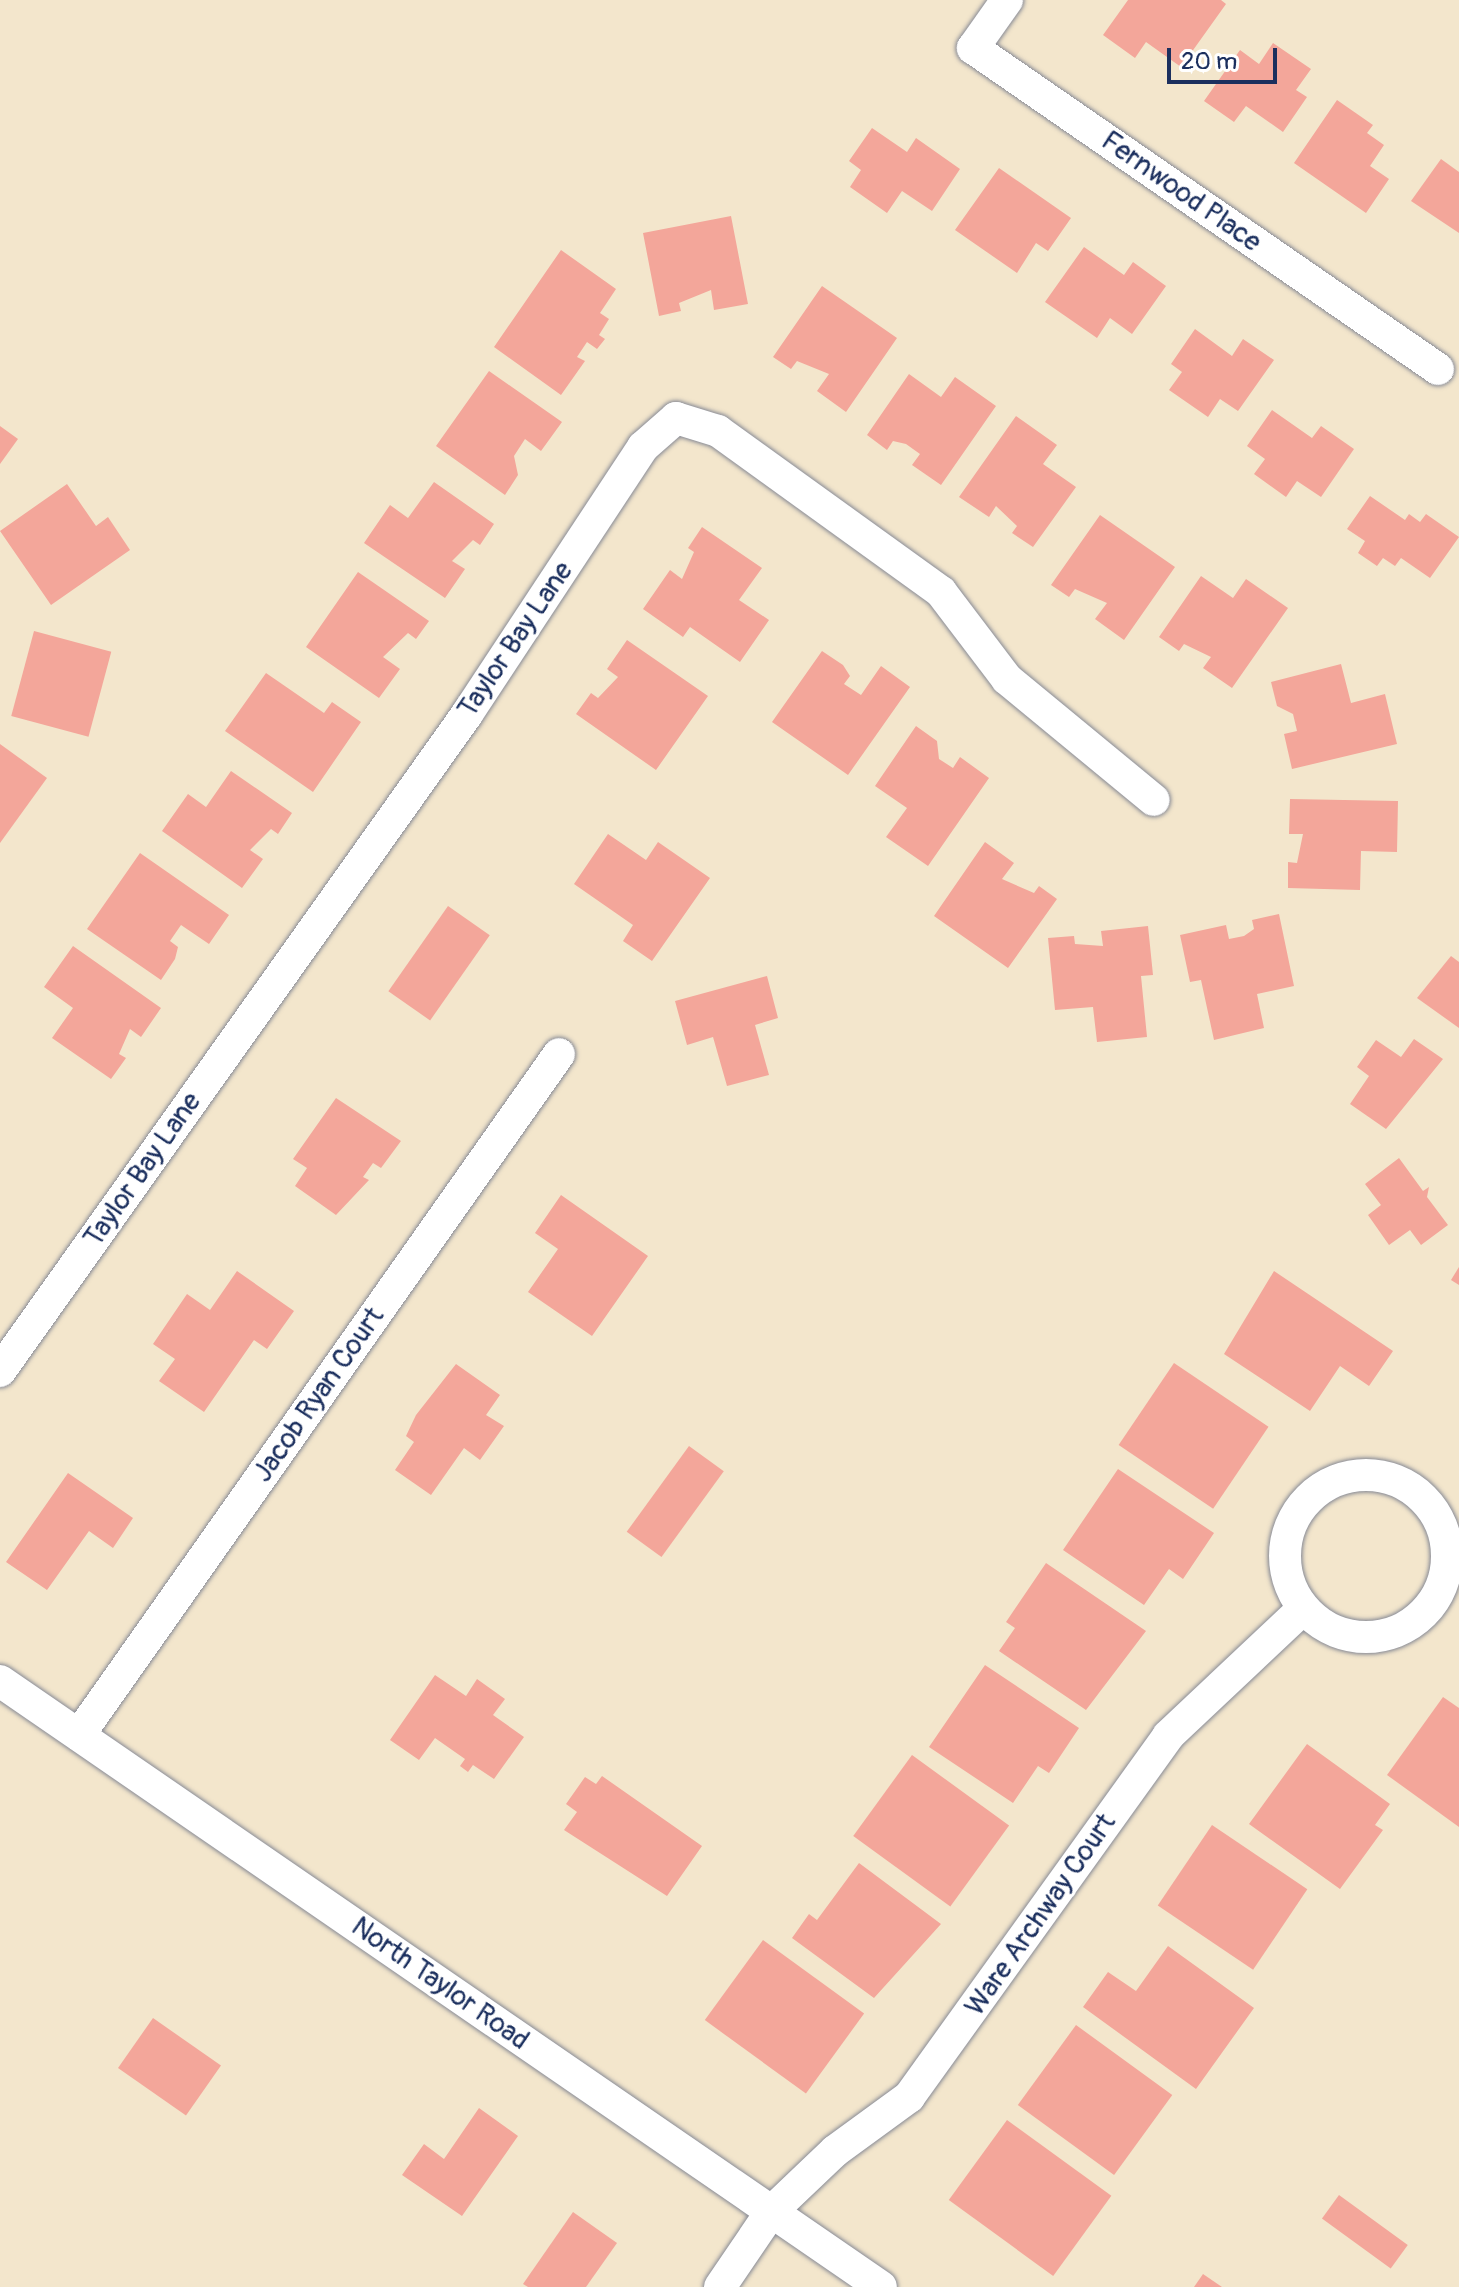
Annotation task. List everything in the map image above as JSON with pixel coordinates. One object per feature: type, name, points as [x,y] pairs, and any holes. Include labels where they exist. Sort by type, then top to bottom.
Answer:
[{"type":"street","name":"Fernwood Place","points":[[1007,0],[973,48],[1438,369]]},
{"type":"street","name":"Taylor Bay Lane","points":[[0,1371],[467,714],[643,447],[676,418],[718,431],[941,592],[1007,679],[1154,800]]},
{"type":"street","name":"Jacob Ryan Court","points":[[79,1735],[559,1054]]},
{"type":"street","points":[[1377,1475],[1424,1498],[1439,1519],[1447,1558],[1437,1596],[1421,1616],[1399,1630],[1347,1635],[1303,1609],[1284,1557],[1303,1505],[1349,1476],[1377,1475]]},
{"type":"street","name":"Ware Archway Court","points":[[720,2287],[771,2212],[835,2151],[909,2097],[1168,1736],[1303,1609]]},
{"type":"street","name":"North Taylor Road","points":[[0,1681],[881,2287]]},
{"type":"building","points":[[1128,0],[1221,0],[1226,4],[1181,67],[1146,42],[1135,58],[1103,35]]},
{"type":"building","points":[[1273,43],[1311,69],[1296,90],[1307,97],[1283,132],[1246,106],[1234,122],[1204,101],[1240,50],[1259,64]]},
{"type":"building","points":[[1337,100],[1373,125],[1367,133],[1384,145],[1370,166],[1389,179],[1366,213],[1294,163]]},
{"type":"building","points":[[872,128],[907,152],[916,138],[960,169],[932,211],[902,191],[887,213],[850,187],[861,170],[849,161]]},
{"type":"building","points":[[1441,159],[1459,172],[1459,233],[1411,201]]},
{"type":"building","points":[[999,168],[1071,218],[1048,251],[1036,243],[1017,273],[955,230]]},
{"type":"building","points":[[731,216],[748,304],[714,310],[711,290],[679,303],[681,311],[659,316],[643,233]]},
{"type":"building","points":[[1084,247],[1124,275],[1133,262],[1166,286],[1132,334],[1110,318],[1097,338],[1045,302]]},
{"type":"building","points":[[561,250],[616,289],[600,313],[609,319],[599,335],[605,339],[597,349],[587,342],[577,357],[585,361],[561,395],[494,347]]},
{"type":"building","points":[[822,286],[897,338],[846,412],[817,391],[829,374],[797,361],[791,369],[773,357]]},
{"type":"building","points":[[1195,329],[1232,356],[1243,339],[1274,360],[1238,411],[1220,399],[1208,417],[1169,390],[1182,372],[1171,364]]},
{"type":"building","points":[[489,371],[562,422],[541,451],[525,439],[514,456],[518,475],[505,495],[436,446]]},
{"type":"building","points":[[909,374],[941,397],[955,377],[996,406],[941,485],[912,465],[920,454],[906,444],[893,441],[887,450],[867,435]]},
{"type":"building","points":[[1272,410],[1312,438],[1321,426],[1354,449],[1321,497],[1297,481],[1286,497],[1254,474],[1265,459],[1247,446]]},
{"type":"building","points":[[1016,416],[1057,445],[1043,464],[1076,487],[1033,547],[1012,533],[1017,526],[996,506],[989,517],[959,497]]},
{"type":"building","points":[[0,426],[18,439],[0,464]]},
{"type":"building","points":[[434,482],[494,524],[480,545],[473,540],[452,561],[465,569],[445,598],[364,543],[390,505],[408,518]]},
{"type":"building","points":[[67,484],[96,526],[108,517],[130,550],[51,605],[0,531]]},
{"type":"building","points":[[1370,496],[1405,520],[1409,514],[1420,522],[1426,514],[1459,537],[1430,578],[1401,558],[1395,566],[1383,558],[1377,566],[1358,553],[1365,541],[1347,529]]},
{"type":"building","points":[[1100,515],[1175,567],[1124,640],[1095,619],[1107,603],[1075,589],[1069,597],[1051,585]]},
{"type":"building","points":[[702,527],[762,568],[739,600],[769,620],[740,662],[690,627],[683,637],[643,609],[670,570],[682,579],[694,552],[688,548]]},
{"type":"building","points":[[358,572],[429,621],[416,639],[408,633],[383,657],[400,669],[379,698],[306,647]]},
{"type":"building","points":[[1201,576],[1233,598],[1246,579],[1288,608],[1232,688],[1203,668],[1211,657],[1184,644],[1179,651],[1159,637]]},
{"type":"building","points":[[34,631],[111,652],[88,737],[11,716]]},
{"type":"building","points":[[627,640],[708,696],[656,770],[576,714],[591,693],[598,698],[618,677],[607,669]]},
{"type":"building","points":[[822,651],[843,665],[850,676],[844,684],[861,695],[881,666],[910,687],[848,775],[772,722]]},
{"type":"building","points":[[1341,664],[1351,703],[1385,694],[1397,744],[1292,769],[1284,734],[1297,731],[1293,714],[1277,706],[1271,682]]},
{"type":"building","points":[[266,673],[324,713],[332,702],[361,722],[313,792],[225,731]]},
{"type":"building","points":[[916,726],[937,741],[939,759],[953,768],[960,757],[989,778],[928,866],[886,837],[907,808],[875,786]]},
{"type":"building","points":[[0,744],[47,778],[0,843]]},
{"type":"building","points":[[231,771],[292,813],[278,834],[271,829],[250,850],[263,859],[242,888],[162,831],[188,794],[206,807]]},
{"type":"building","points":[[1290,799],[1398,801],[1397,852],[1361,851],[1360,890],[1288,888],[1288,862],[1297,863],[1303,834],[1289,834]]},
{"type":"building","points":[[608,834],[646,860],[658,842],[710,878],[652,961],[623,941],[633,925],[574,884]]},
{"type":"building","points":[[985,842],[1014,863],[1002,879],[1034,893],[1039,886],[1057,899],[1008,968],[934,916]]},
{"type":"building","points":[[140,853],[229,915],[209,944],[181,925],[170,941],[178,947],[175,959],[161,980],[87,929]]},
{"type":"building","points":[[448,906],[490,935],[430,1020],[388,991]]},
{"type":"building","points":[[1279,914],[1294,986],[1257,994],[1264,1028],[1214,1040],[1201,980],[1190,982],[1180,935],[1226,925],[1229,939],[1244,936],[1254,929],[1252,920]]},
{"type":"building","points":[[1148,926],[1153,975],[1141,976],[1147,1037],[1097,1042],[1093,1007],[1055,1010],[1048,938],[1074,936],[1075,944],[1103,946],[1101,931]]},
{"type":"building","points":[[73,946],[161,1008],[141,1037],[130,1029],[119,1054],[126,1058],[111,1079],[52,1038],[73,1008],[44,987]]},
{"type":"building","points":[[1451,956],[1459,962],[1459,1028],[1417,998]]},
{"type":"building","points":[[767,976],[778,1018],[755,1025],[769,1075],[727,1086],[713,1037],[687,1045],[675,1001]]},
{"type":"building","points":[[1414,1039],[1443,1059],[1386,1129],[1350,1104],[1369,1076],[1357,1067],[1376,1040],[1401,1057]]},
{"type":"building","points":[[336,1098],[401,1141],[381,1168],[373,1163],[363,1177],[369,1180],[336,1215],[295,1186],[307,1168],[293,1159]]},
{"type":"building","points":[[1399,1158],[1423,1191],[1429,1187],[1427,1197],[1448,1225],[1421,1245],[1410,1230],[1389,1245],[1368,1215],[1381,1205],[1365,1184]]},
{"type":"building","points":[[561,1195],[648,1256],[592,1336],[528,1292],[558,1249],[535,1233]]},
{"type":"building","points":[[1459,1267],[1459,1285],[1451,1280]]},
{"type":"building","points":[[237,1271],[294,1311],[267,1349],[254,1340],[204,1412],[159,1381],[175,1359],[153,1344],[187,1294],[210,1310]]},
{"type":"building","points":[[1274,1271],[1393,1351],[1369,1386],[1340,1366],[1310,1411],[1224,1354]]},
{"type":"building","points":[[1174,1363],[1269,1427],[1213,1509],[1119,1445]]},
{"type":"building","points":[[456,1364],[500,1395],[486,1415],[504,1426],[480,1460],[464,1448],[431,1495],[395,1470],[414,1442],[406,1436],[416,1415]]},
{"type":"building","points":[[689,1446],[724,1471],[661,1557],[627,1532]]},
{"type":"building","points":[[1118,1469],[1214,1533],[1183,1579],[1169,1569],[1144,1605],[1063,1550]]},
{"type":"building","points":[[68,1473],[133,1518],[113,1548],[89,1531],[47,1590],[6,1562]]},
{"type":"building","points":[[1046,1563],[1146,1631],[1086,1710],[999,1651],[1015,1628],[1006,1622]]},
{"type":"building","points":[[985,1665],[1079,1728],[1049,1773],[1038,1766],[1013,1803],[929,1747]]},
{"type":"building","points":[[435,1675],[466,1696],[477,1679],[505,1699],[493,1715],[524,1737],[494,1779],[473,1765],[468,1772],[460,1766],[465,1759],[435,1738],[419,1760],[390,1740]]},
{"type":"building","points":[[1443,1697],[1459,1708],[1459,1827],[1387,1775]]},
{"type":"building","points":[[1307,1744],[1390,1804],[1375,1825],[1383,1830],[1340,1889],[1249,1824]]},
{"type":"building","points":[[912,1755],[1009,1826],[950,1906],[853,1836]]},
{"type":"building","points":[[602,1776],[702,1846],[667,1896],[564,1830],[577,1812],[566,1804],[585,1777],[596,1784]]},
{"type":"building","points":[[1212,1825],[1307,1889],[1253,1970],[1158,1905]]},
{"type":"building","points":[[859,1863],[941,1924],[874,1998],[792,1938],[809,1914],[817,1920]]},
{"type":"building","points":[[763,1940],[864,2013],[806,2094],[705,2020]]},
{"type":"building","points":[[1168,1946],[1254,2008],[1196,2089],[1083,2007],[1108,1972],[1136,1991]]},
{"type":"building","points":[[153,2018],[221,2066],[186,2116],[118,2068]]},
{"type":"building","points":[[1076,2025],[1172,2095],[1114,2175],[1018,2105]]},
{"type":"building","points":[[479,2108],[518,2136],[462,2216],[402,2175],[424,2144],[444,2159]]},
{"type":"building","points":[[1007,2120],[1111,2196],[1053,2276],[949,2200]]},
{"type":"building","points":[[1339,2195],[1408,2245],[1391,2268],[1322,2218]]},
{"type":"building","points":[[573,2212],[617,2243],[586,2287],[528,2287],[523,2284]]},
{"type":"building","points":[[1203,2274],[1222,2287],[1194,2287]]}]
